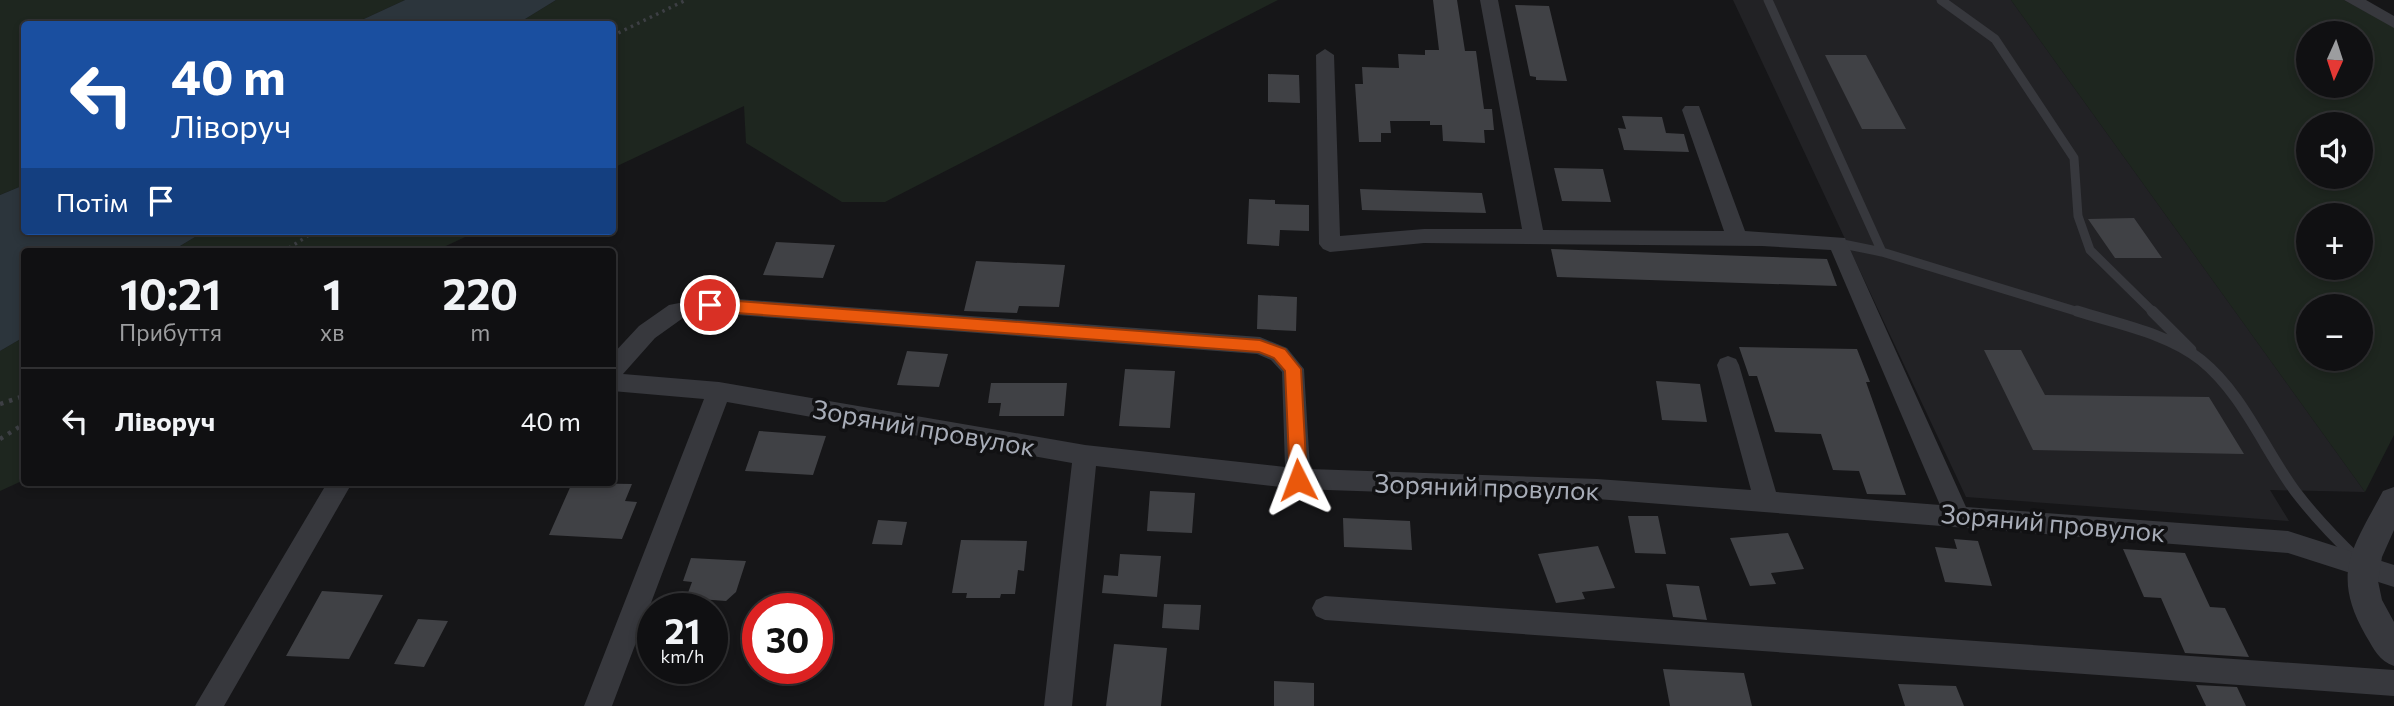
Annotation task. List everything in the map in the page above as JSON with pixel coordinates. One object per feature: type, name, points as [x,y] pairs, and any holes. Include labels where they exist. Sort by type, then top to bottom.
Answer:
[{"type":"street","points":[[1489,0],[1534,237]]},
{"type":"street","points":[[2353,0],[2394,23]]},
{"type":"street","points":[[1325,55],[1331,244],[1424,236],[1737,238],[1838,243],[1957,514]]},
{"type":"street","points":[[1692,110],[1737,238]]},
{"type":"street","points":[[616,367],[647,332],[677,311],[710,305],[1260,346],[1279,354],[1293,369],[1298,480]]},
{"type":"street","points":[[1728,365],[1766,501]]},
{"type":"street","name":"Зоряний провулок","points":[[616,382],[719,391],[1085,455],[1298,480],[1597,488],[1957,514],[2288,542],[2394,576]]},
{"type":"street","points":[[598,706],[719,391]]},
{"type":"street","points":[[1058,706],[1085,455]]},
{"type":"street","points":[[209,706],[338,486]]},
{"type":"street","points":[[2394,500],[2364,565],[2363,591],[2379,628],[2394,651]]},
{"type":"street","points":[[1325,608],[2394,683]]},
{"type":"lane","points":[[1768,0],[1882,252]]},
{"type":"lane","points":[[1941,0],[1996,39],[2074,158],[2078,216],[2090,250],[2223,381],[2295,491],[2316,517],[2364,565]]},
{"type":"lane","points":[[1838,243],[1882,252],[2160,337],[2200,359]]},
{"type":"path","points":[[616,34],[686,0]]},
{"type":"path","points":[[289,248],[308,235]]},
{"type":"path","points":[[0,404],[21,397]]},
{"type":"path","points":[[0,439],[21,426]]},
{"type":"shaded area","points":[[0,0],[405,0],[360,21],[21,21],[21,186],[0,195]]},
{"type":"shaded area","points":[[405,0],[556,0],[522,21],[360,21]]},
{"type":"shaded area","points":[[556,0],[1278,0],[885,202],[842,202],[746,143],[744,106],[616,167],[616,21],[522,21]]},
{"type":"shaded area","points":[[1733,0],[2011,0],[2365,492],[2270,490],[2289,521],[1966,497]]},
{"type":"shaded area","points":[[2011,0],[2344,0],[2394,27],[2394,435],[2365,492]]},
{"type":"shaded area","points":[[21,186],[21,235],[198,235],[177,248],[21,248],[21,339],[0,351],[0,195]]},
{"type":"shaded area","points":[[198,235],[469,235],[442,248],[177,248]]},
{"type":"shaded area","points":[[21,339],[21,481],[0,491],[0,351]]},
{"type":"building","points":[[1433,0],[1457,0],[1465,51],[1476,51],[1484,109],[1492,109],[1494,130],[1484,130],[1485,143],[1443,141],[1442,125],[1430,125],[1430,121],[1390,121],[1391,133],[1381,133],[1381,142],[1359,142],[1355,84],[1363,84],[1362,67],[1399,68],[1398,54],[1425,55],[1425,50],[1439,50]]},
{"type":"building","points":[[1515,5],[1549,6],[1567,81],[1536,80],[1536,77],[1530,76]]},
{"type":"building","points":[[1825,55],[1866,55],[1906,129],[1862,129]]},
{"type":"building","points":[[1268,74],[1299,75],[1300,103],[1268,102]]},
{"type":"building","points":[[1622,116],[1662,117],[1666,133],[1684,134],[1689,152],[1624,150],[1618,128],[1626,129]]},
{"type":"building","points":[[1554,168],[1603,169],[1611,202],[1562,201]]},
{"type":"building","points":[[1360,189],[1482,193],[1486,213],[1362,210]]},
{"type":"building","points":[[1249,199],[1275,200],[1275,204],[1309,205],[1309,231],[1280,230],[1279,246],[1247,244]]},
{"type":"building","points":[[2134,218],[2162,258],[2115,258],[2088,219]]},
{"type":"building","points":[[776,242],[835,245],[823,278],[763,275]]},
{"type":"building","points":[[1551,249],[1827,259],[1837,286],[1557,277]]},
{"type":"building","points":[[976,261],[1065,265],[1059,307],[1019,306],[1017,313],[964,311]]},
{"type":"building","points":[[1258,295],[1297,297],[1296,331],[1257,329]]},
{"type":"building","points":[[1739,347],[1857,349],[1906,495],[1867,494],[1859,471],[1833,470],[1821,434],[1775,432],[1757,376],[1749,376]]},
{"type":"building","points":[[1984,350],[2021,350],[2045,395],[2209,397],[2244,454],[2033,450]]},
{"type":"building","points":[[907,351],[948,354],[939,387],[897,385]]},
{"type":"building","points":[[1125,369],[1175,371],[1170,428],[1119,426]]},
{"type":"building","points":[[1656,381],[1700,384],[1707,422],[1662,420]]},
{"type":"building","points":[[991,383],[1067,383],[1064,416],[999,416],[1001,403],[988,403]]},
{"type":"building","points":[[759,431],[826,436],[813,475],[745,471]]},
{"type":"building","points":[[632,484],[625,501],[637,502],[622,539],[549,535],[571,486]]},
{"type":"building","points":[[1150,491],[1195,493],[1192,533],[1147,531]]},
{"type":"building","points":[[1628,516],[1658,516],[1666,554],[1635,553]]},
{"type":"building","points":[[1343,518],[1410,521],[1412,550],[1344,547]]},
{"type":"building","points":[[878,520],[907,522],[902,545],[872,544]]},
{"type":"building","points":[[1788,533],[1804,569],[1771,573],[1776,584],[1750,586],[1730,538]]},
{"type":"building","points":[[1954,539],[1978,541],[1992,586],[1945,582],[1935,547],[1957,549]]},
{"type":"building","points":[[961,540],[1027,541],[1024,571],[1018,570],[1015,594],[1001,594],[1000,598],[966,598],[967,593],[952,593]]},
{"type":"building","points":[[1598,546],[1615,588],[1582,592],[1585,599],[1556,603],[1538,554]]},
{"type":"building","points":[[2123,549],[2185,553],[2210,607],[2225,608],[2249,657],[2185,653],[2161,598],[2144,597]]},
{"type":"building","points":[[1120,554],[1161,556],[1157,597],[1102,593],[1104,575],[1118,576]]},
{"type":"building","points":[[691,558],[746,561],[736,592],[728,599],[728,593],[688,593],[692,582],[683,581]]},
{"type":"building","points":[[1666,584],[1699,586],[1707,620],[1673,617]]},
{"type":"building","points":[[322,591],[383,595],[349,659],[286,656]]},
{"type":"building","points":[[1164,604],[1201,605],[1199,630],[1162,628]]},
{"type":"building","points":[[418,619],[448,621],[424,667],[394,664]]},
{"type":"building","points":[[1114,644],[1167,648],[1161,706],[1106,706]]},
{"type":"building","points":[[1663,669],[1744,673],[1752,706],[1670,706]]},
{"type":"building","points":[[1274,681],[1314,683],[1314,706],[1274,706]]},
{"type":"building","points":[[1898,684],[1956,686],[1964,706],[1905,706]]},
{"type":"building","points":[[2196,685],[2237,687],[2246,706],[2206,706]]},
{"type":"route","points":[[710,305],[1260,346],[1279,354],[1293,369],[1298,480]]}]
